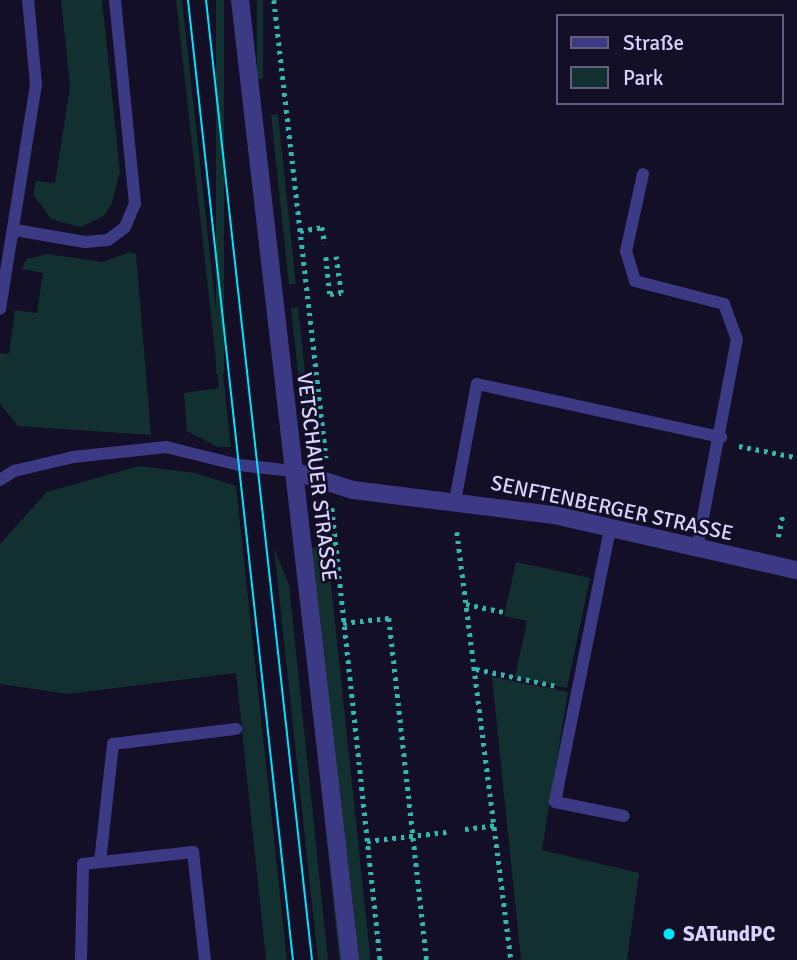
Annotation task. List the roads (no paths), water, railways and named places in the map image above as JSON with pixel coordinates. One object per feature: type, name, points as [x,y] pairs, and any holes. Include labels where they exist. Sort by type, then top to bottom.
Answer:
[{"type":"street","name":"VETSCHAUER STRASSE","points":[[240,0],[350,960]]},
{"type":"street","name":"SENFTENBERGER STRASSE","points":[[293,471],[353,490],[455,500],[554,515],[797,570]]},
{"type":"lane","points":[[0,309],[15,230],[36,84],[28,0]]},
{"type":"lane","points":[[15,230],[85,242],[108,240],[125,227],[135,204],[116,0]]},
{"type":"lane","points":[[643,174],[626,251],[635,281],[724,304],[737,340],[727,441],[697,548]]},
{"type":"lane","points":[[455,500],[477,384],[727,441]]},
{"type":"lane","points":[[0,480],[14,471],[72,457],[166,447],[239,465],[293,471]]},
{"type":"lane","points":[[610,529],[555,802],[624,816]]},
{"type":"lane","points":[[100,862],[113,744],[236,729]]},
{"type":"lane","points":[[81,960],[83,864],[193,852],[205,960]]},
{"type":"tram line","points":[[188,0],[293,960]]},
{"type":"tram line","points":[[206,0],[312,960]]},
{"type":"place","name":"SATundPC","points":[[669,934]]}]
